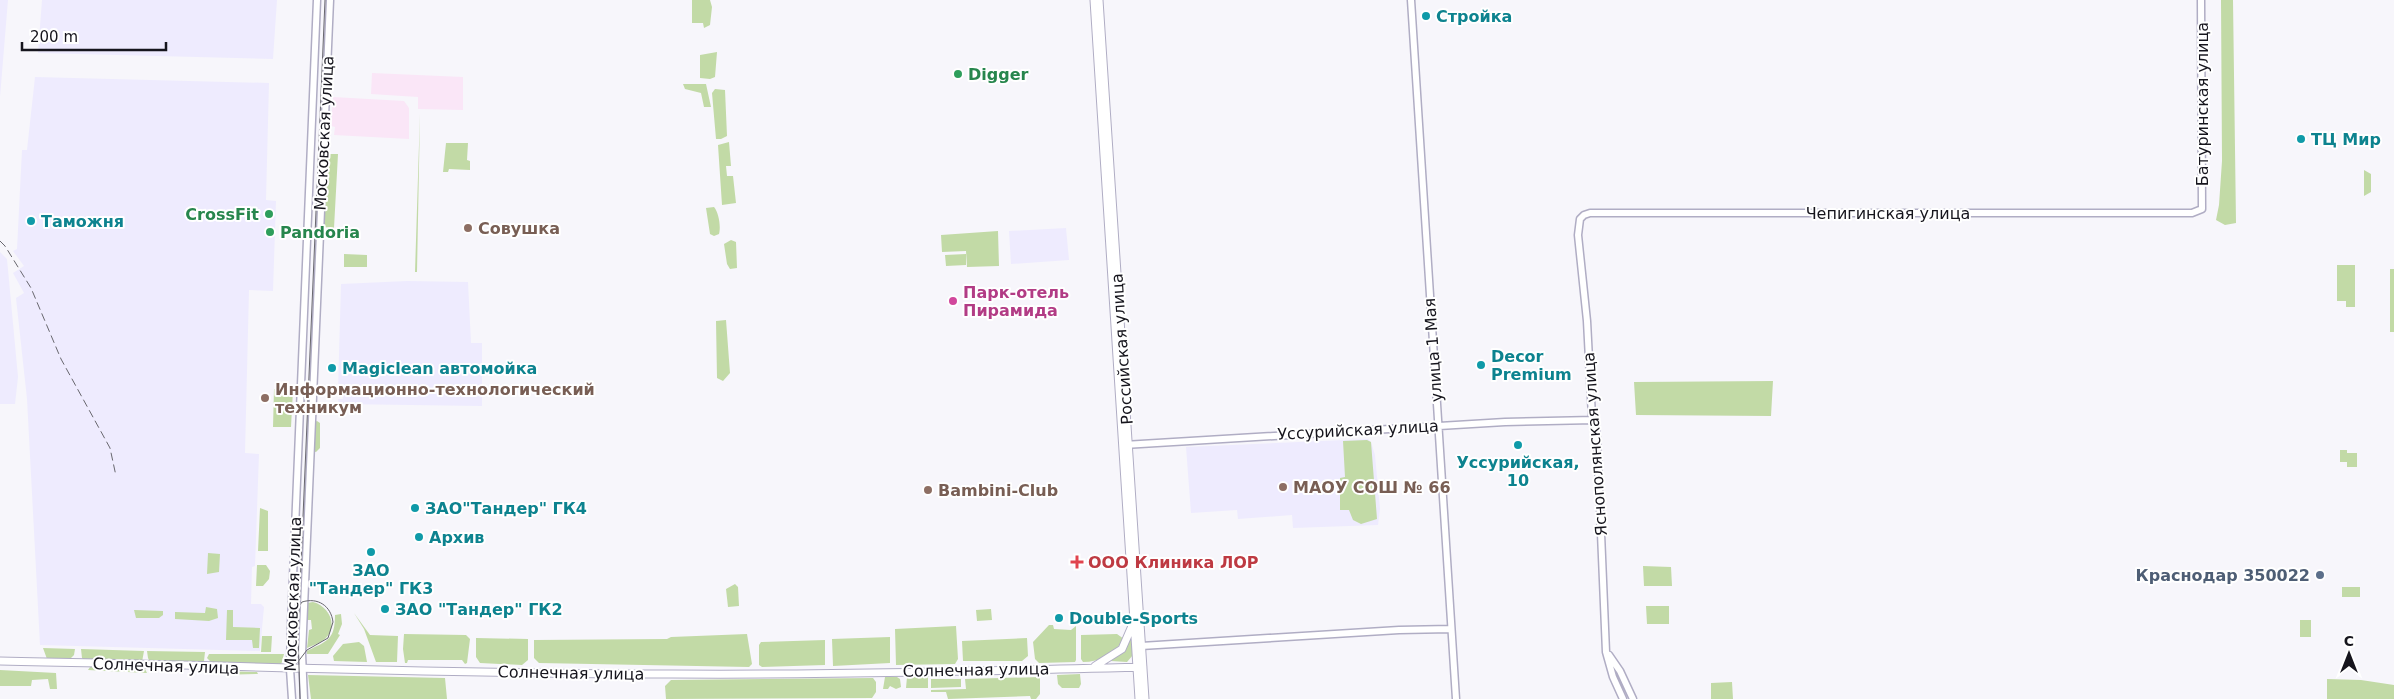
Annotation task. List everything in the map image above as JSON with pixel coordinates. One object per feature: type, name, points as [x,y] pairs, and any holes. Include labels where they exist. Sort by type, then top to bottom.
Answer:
[{"type":"main road","name":"Российская улица","points":[[1094,0],[1141,646],[1139,699]]},
{"type":"main road","name":"Российская улица","points":[[1099,0],[1134,620],[1144,699]]},
{"type":"main road","points":[[1090,668],[1122,649],[1134,620]]},
{"type":"main road","name":"Солнечная улица","points":[[0,661],[290,669],[757,674],[1140,667]]},
{"type":"street","name":"Московская улица","points":[[292,699],[290,669],[297,474],[318,0]]},
{"type":"street","name":"Московская улица","points":[[304,699],[302,669],[308,490],[330,0]]},
{"type":"street","name":"улица 1 Мая","points":[[1411,0],[1456,699]]},
{"type":"street","name":"Батуринская улица","points":[[2192,213],[2202,209],[2201,0]]},
{"type":"street","points":[[314,76],[326,76]]},
{"type":"street","points":[[313,101],[319,99],[325,102]]},
{"type":"street","name":"Чепигинская улица","points":[[1578,235],[1578,225],[1584,215],[2192,213]]},
{"type":"street","name":"Яснополянская улица","points":[[1578,235],[1597,438],[1606,652],[1613,677],[1623,699]]},
{"type":"street","points":[[306,272],[317,273]]},
{"type":"street","name":"Уссурийская улица","points":[[1125,444],[1505,422],[1594,420]]},
{"type":"street","points":[[297,474],[303,479],[309,475]]},
{"type":"street","points":[[297,489],[303,486],[308,490]]},
{"type":"street","points":[[1141,646],[1399,630],[1451,629]]},
{"type":"street","points":[[1606,652],[1634,699]]},
{"type":"shaded area","points":[[0,0],[8,0],[0,97]]},
{"type":"shaded area","points":[[42,0],[277,0],[273,59],[38,53]]},
{"type":"shaded area","points":[[372,73],[463,77],[463,110],[418,109],[418,97],[371,94]]},
{"type":"shaded area","points":[[35,77],[269,83],[266,200],[276,201],[273,291],[249,290],[245,453],[259,454],[255,566],[252,567],[251,604],[261,604],[264,607],[260,651],[40,645],[27,399],[16,298],[24,293],[13,273],[24,266],[13,251],[17,249],[22,150],[27,150]]},
{"type":"shaded area","points":[[333,97],[404,101],[409,108],[409,139],[334,135],[335,127],[331,126]]},
{"type":"shaded area","points":[[1066,228],[1069,260],[1011,264],[1009,231]]},
{"type":"shaded area","points":[[0,252],[7,259],[18,377],[15,404],[0,404]]},
{"type":"shaded area","points":[[407,281],[468,282],[471,343],[482,343],[482,406],[339,404],[338,399],[343,399],[342,391],[338,391],[341,284]]},
{"type":"shaded area","name":"МАОУ СОШ № 66","points":[[1368,439],[1371,442],[1375,455],[1380,509],[1378,525],[1293,528],[1292,515],[1238,519],[1237,510],[1191,513],[1186,447]]},
{"type":"green space","points":[[692,0],[710,0],[712,7],[710,25],[704,28],[703,23],[692,23]]},
{"type":"green space","points":[[2221,0],[2233,0],[2236,223],[2225,225],[2216,220],[2222,161]]},
{"type":"green space","points":[[717,52],[715,77],[710,79],[700,78],[700,55]]},
{"type":"green space","points":[[683,84],[706,84],[711,107],[704,107],[701,93],[685,89]]},
{"type":"green space","points":[[715,89],[725,90],[727,136],[721,139],[716,139],[712,93]]},
{"type":"green space","points":[[420,113],[417,272],[415,272]]},
{"type":"green space","points":[[729,142],[731,166],[726,166],[727,176],[733,176],[736,203],[722,205],[718,145]]},
{"type":"green space","points":[[446,143],[468,143],[467,160],[470,161],[470,170],[449,169],[448,172],[443,172]]},
{"type":"green space","points":[[327,154],[338,154],[334,228],[323,227]]},
{"type":"green space","points":[[2364,170],[2371,174],[2371,192],[2364,196]]},
{"type":"green space","points":[[714,207],[720,228],[719,234],[714,236],[710,234],[706,208]]},
{"type":"green space","points":[[998,231],[999,266],[967,267],[966,251],[942,252],[941,235]]},
{"type":"green space","points":[[731,240],[736,242],[737,268],[730,269],[727,264],[724,244]]},
{"type":"green space","points":[[344,254],[367,255],[367,267],[344,267]]},
{"type":"green space","points":[[966,254],[966,265],[946,266],[945,255]]},
{"type":"green space","points":[[2337,265],[2355,265],[2355,307],[2346,307],[2346,301],[2337,301]]},
{"type":"green space","points":[[2390,269],[2394,269],[2394,332],[2390,332]]},
{"type":"green space","points":[[726,320],[730,373],[723,381],[717,378],[716,321]]},
{"type":"green space","points":[[1773,381],[1771,416],[1636,415],[1634,382]]},
{"type":"green space","points":[[274,389],[293,390],[291,427],[273,427]]},
{"type":"green space","points":[[317,421],[320,423],[320,448],[316,452],[312,451],[313,423]]},
{"type":"green space","points":[[1367,440],[1371,442],[1377,519],[1361,524],[1353,520],[1349,510],[1340,510],[1340,478],[1345,477],[1343,441]]},
{"type":"green space","points":[[2340,450],[2347,450],[2347,453],[2357,453],[2357,467],[2347,467],[2347,462],[2340,462]]},
{"type":"green space","points":[[260,508],[268,511],[268,551],[258,551]]},
{"type":"green space","points":[[208,553],[220,554],[219,572],[207,574]]},
{"type":"green space","points":[[257,565],[266,565],[270,571],[269,579],[263,586],[256,586]]},
{"type":"green space","points":[[1643,566],[1671,567],[1672,586],[1644,586]]},
{"type":"green space","points":[[735,584],[738,587],[739,606],[728,607],[726,589]]},
{"type":"green space","points":[[2342,587],[2360,587],[2360,597],[2342,597]]},
{"type":"green space","points":[[307,603],[319,604],[328,612],[332,623],[329,634],[325,639],[307,648],[309,630],[312,629],[311,620],[308,620]]},
{"type":"green space","points":[[1646,606],[1669,606],[1669,624],[1647,624]]},
{"type":"green space","points":[[206,607],[217,609],[218,618],[209,621],[175,619],[175,612],[205,613]]},
{"type":"green space","points":[[991,609],[992,620],[977,621],[976,610]]},
{"type":"green space","points":[[134,610],[163,611],[163,615],[159,618],[136,618]]},
{"type":"green space","points":[[227,610],[233,610],[233,627],[260,628],[259,648],[253,648],[252,640],[226,640]]},
{"type":"green space","points":[[354,613],[370,635],[398,636],[397,662],[376,662],[364,629]]},
{"type":"green space","points":[[341,614],[342,624],[338,634],[340,635],[328,654],[307,654],[307,651],[328,639],[333,630],[335,615]]},
{"type":"green space","points":[[2300,620],[2311,620],[2311,637],[2300,637]]},
{"type":"green space","points":[[1049,625],[1053,625],[1054,629],[1071,630],[1076,626],[1075,662],[1039,663],[1035,659],[1033,642]]},
{"type":"green space","points":[[956,626],[958,659],[955,664],[896,665],[895,629]]},
{"type":"green space","points":[[404,634],[466,635],[470,639],[467,663],[465,664],[462,660],[408,660],[405,663],[403,649]]},
{"type":"green space","points":[[747,634],[752,664],[749,667],[539,663],[534,658],[534,640],[667,639],[671,637]]},
{"type":"green space","points":[[1117,634],[1124,639],[1111,653],[1095,661],[1083,662],[1081,659],[1081,635]]},
{"type":"green space","points":[[262,636],[272,636],[271,652],[261,652]]},
{"type":"green space","points":[[890,637],[890,663],[833,666],[832,639]]},
{"type":"green space","points":[[1131,637],[1133,655],[1127,662],[1111,661]]},
{"type":"green space","points":[[476,638],[528,639],[528,660],[522,665],[480,663],[476,657]]},
{"type":"green space","points":[[1027,638],[1028,656],[1022,661],[963,661],[962,641]]},
{"type":"green space","points":[[825,640],[825,665],[762,667],[759,665],[759,645],[761,642]]},
{"type":"green space","points":[[359,642],[364,646],[367,662],[334,661],[333,656],[343,644]]},
{"type":"green space","points":[[43,648],[75,649],[74,655],[70,659],[47,659]]},
{"type":"green space","points":[[81,649],[144,651],[142,662],[84,660]]},
{"type":"green space","points":[[147,651],[205,652],[202,663],[150,662]]},
{"type":"green space","points":[[209,654],[284,654],[281,665],[212,663],[207,658]]},
{"type":"green space","points":[[90,667],[145,669],[147,673],[88,670]]},
{"type":"green space","points":[[0,670],[56,673],[57,689],[50,689],[48,679],[32,680],[31,686],[0,686]]},
{"type":"green space","points":[[218,671],[257,672],[258,674],[217,675]]},
{"type":"green space","points":[[1039,673],[1039,675],[931,675]]},
{"type":"green space","points":[[1080,674],[1081,684],[1079,688],[1062,688],[1058,684],[1057,675]]},
{"type":"green space","points":[[308,675],[445,678],[447,699],[311,699]]},
{"type":"green space","points":[[928,675],[928,688],[906,688],[907,677]]},
{"type":"green space","points":[[885,677],[897,677],[900,679],[901,687],[896,689],[890,686],[888,689],[883,689]]},
{"type":"green space","points":[[1040,677],[1040,694],[1036,699],[1031,699],[1030,696],[948,699],[946,692],[931,692],[931,690],[966,689],[965,679]]},
{"type":"green space","points":[[873,678],[876,682],[876,692],[872,698],[666,699],[665,686],[671,680]]},
{"type":"green space","points":[[931,679],[961,679],[961,687],[931,688]]},
{"type":"green space","points":[[2327,679],[2361,680],[2394,685],[2394,699],[2327,699]]},
{"type":"green space","points":[[1732,682],[1733,699],[1711,699],[1711,683]]},
{"type":"tram line","points":[[300,699],[298,634],[325,0]]},
{"type":"tram line","points":[[297,609],[302,602],[318,602],[330,611],[333,622],[328,638],[307,650],[297,663]]},
{"type":"railway","points":[[0,241],[31,288],[61,359],[110,448],[116,476]]},
{"type":"place","name":"Стройка","points":[[1426,16]]},
{"type":"place","name":"Digger","points":[[958,74]]},
{"type":"place","name":"ТЦ Мир","points":[[2301,139]]},
{"type":"place","name":"CrossFit","points":[[269,214]]},
{"type":"place","name":"Таможня","points":[[31,221]]},
{"type":"place","name":"Совушка","points":[[468,228]]},
{"type":"place","name":"Pandoria","points":[[270,232]]},
{"type":"place","name":"Парк-отель Пирамида","points":[[953,301]]},
{"type":"place","name":"Decor Premium","points":[[1481,365]]},
{"type":"place","name":"Magiclean автомойка","points":[[332,368]]},
{"type":"place","name":"Информационно-технологический техникум","points":[[265,398]]},
{"type":"place","name":"Уссурийская, 10","points":[[1518,445]]},
{"type":"place","name":"МАОУ СОШ № 66","points":[[1283,487]]},
{"type":"place","name":"Bambini-Club","points":[[928,490]]},
{"type":"place","name":"ЗАО\"Тандер\" ГК4","points":[[415,508]]},
{"type":"place","name":"Архив","points":[[419,537]]},
{"type":"place","name":"ЗАО \"Тандер\" ГК3","points":[[371,552]]},
{"type":"place","name":"ООО Клиника ЛОР","points":[[1077,562]]},
{"type":"place","name":"Краснодар 350022","points":[[2320,575]]},
{"type":"place","name":"ЗАО \"Тандер\" ГК2","points":[[385,609]]},
{"type":"place","name":"Double-Sports","points":[[1059,618]]}]
